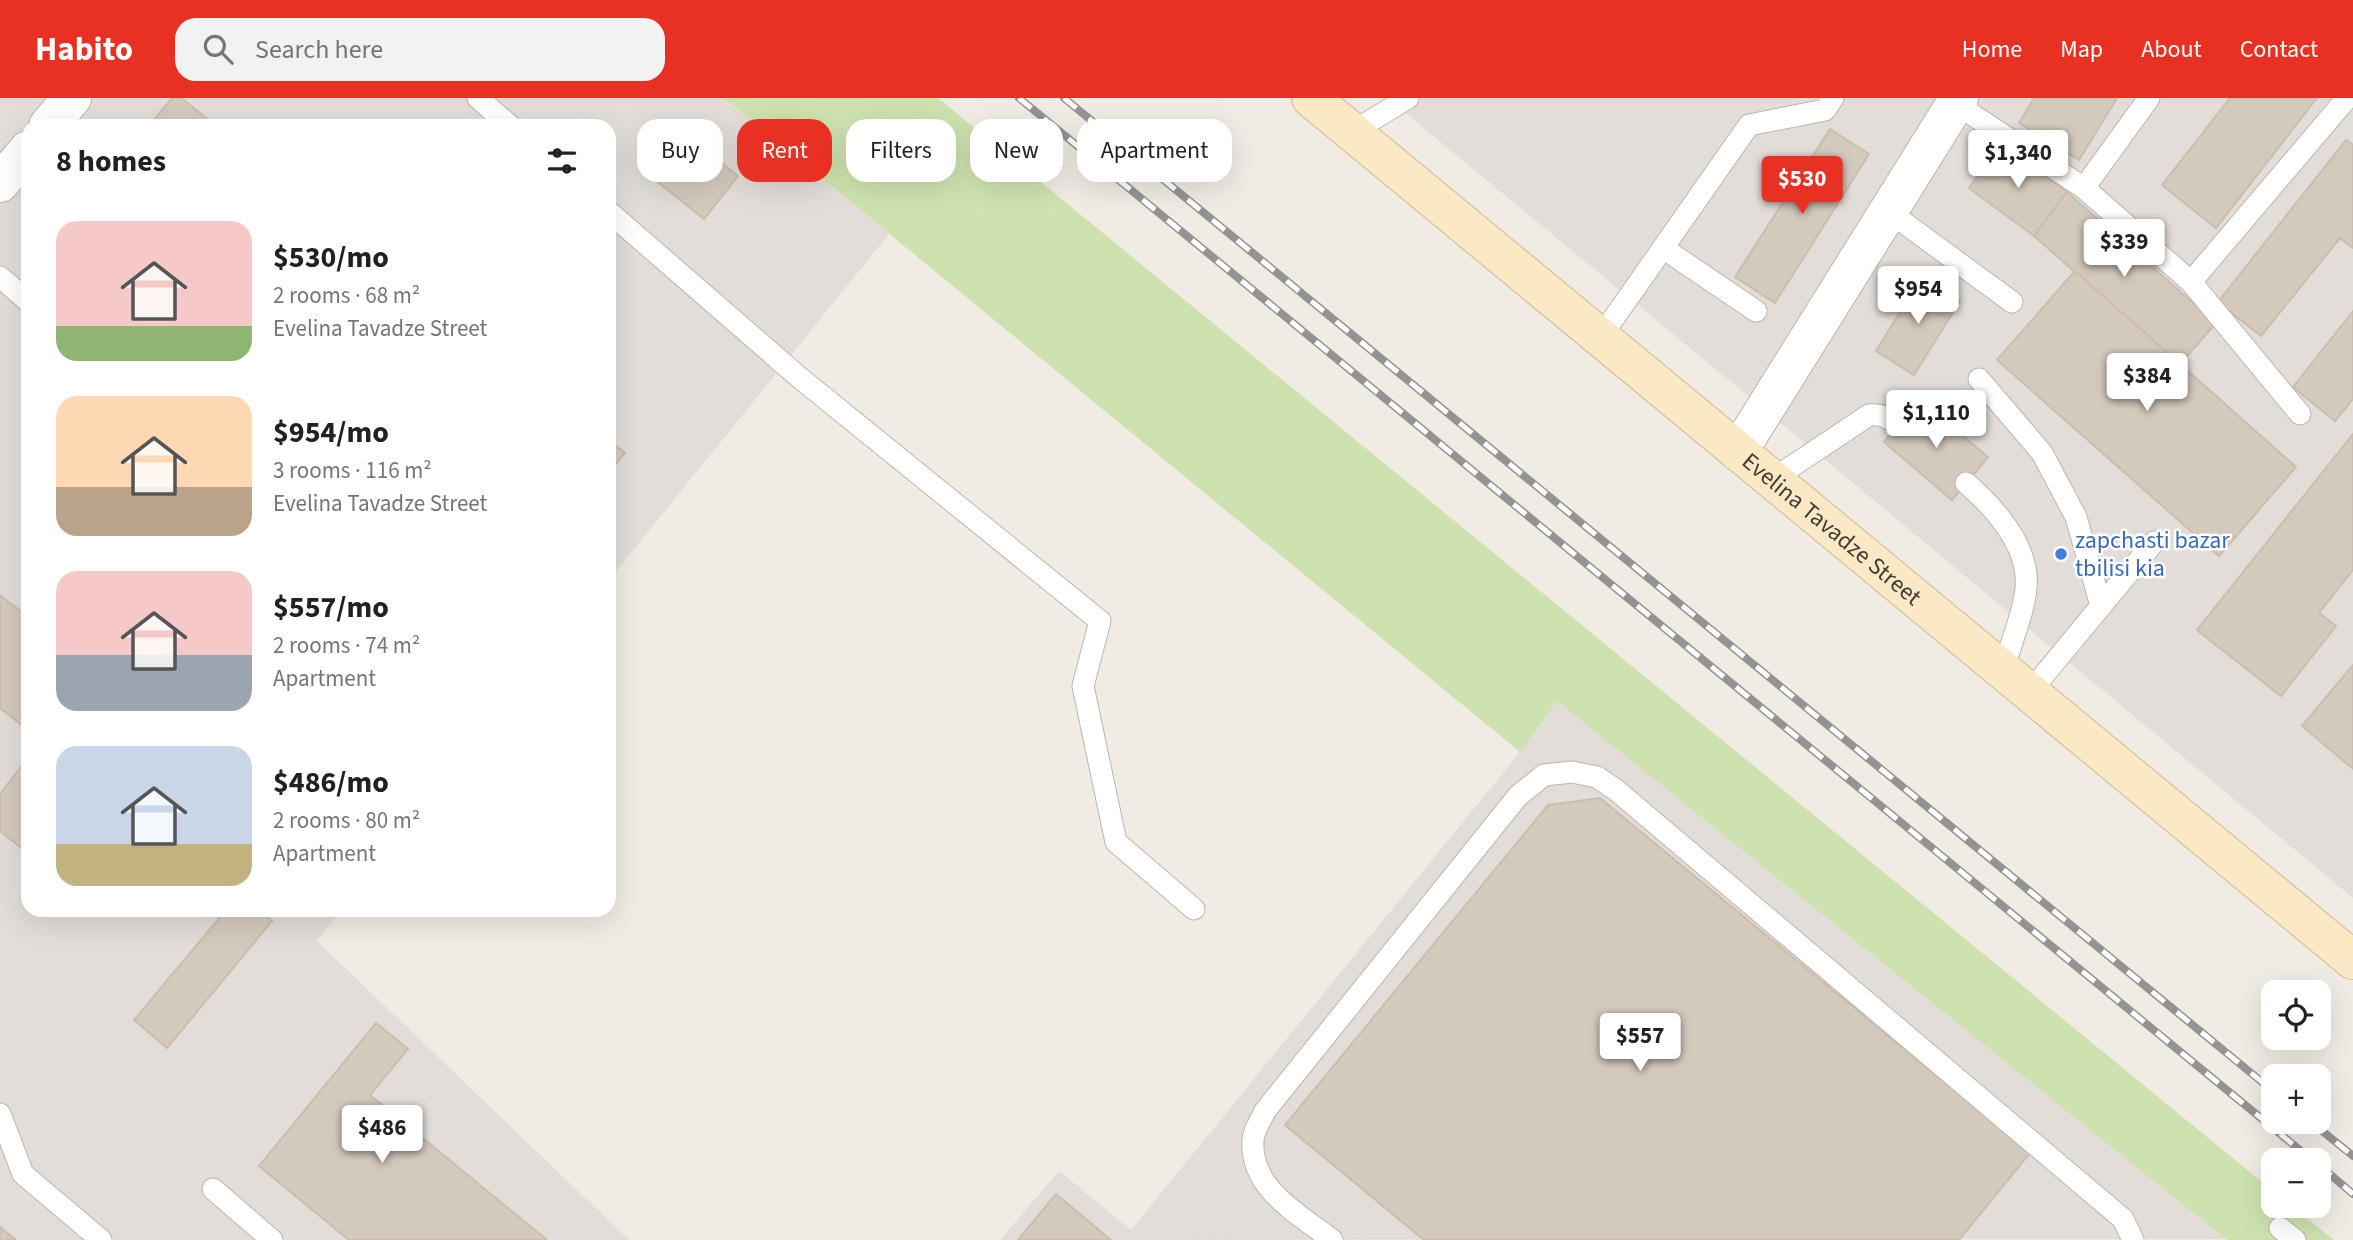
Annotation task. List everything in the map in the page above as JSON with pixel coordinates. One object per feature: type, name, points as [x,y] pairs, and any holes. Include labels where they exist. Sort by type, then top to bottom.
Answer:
[{"type":"main road","name":"Evelina Tavadze Street","points":[[1311,98],[2351,956]]},
{"type":"street","points":[[54,119],[72,98]]},
{"type":"street","points":[[1738,452],[1958,101]]},
{"type":"street","points":[[0,183],[21,158]]},
{"type":"lane","points":[[478,98],[502,119]]},
{"type":"lane","points":[[1352,132],[1408,98]]},
{"type":"lane","points":[[1600,338],[1749,125],[1825,110],[1833,98]]},
{"type":"lane","points":[[2084,188],[2149,98]]},
{"type":"lane","points":[[1958,101],[2084,188],[2191,282],[2300,414]]},
{"type":"lane","points":[[2191,282],[2346,110]]},
{"type":"lane","points":[[1888,211],[2012,302]]},
{"type":"lane","points":[[616,218],[800,378],[1100,621],[1083,686],[1116,842],[1194,909]]},
{"type":"lane","points":[[1662,248],[1756,311]]},
{"type":"lane","points":[[0,278],[21,295]]},
{"type":"lane","points":[[1979,379],[2042,453],[2076,517],[2101,607]]},
{"type":"lane","points":[[1773,479],[1869,415],[1888,417],[1898,426]]},
{"type":"lane","points":[[1966,483],[1983,498],[2007,527],[2021,552],[2027,586],[2016,682]]},
{"type":"lane","points":[[2016,682],[2101,607],[2154,542]]},
{"type":"lane","points":[[1332,1240],[1266,1187],[1255,1166],[1252,1139],[1265,1111],[1518,796],[1545,775],[1572,772],[1597,777],[1616,790],[2123,1219],[2133,1240]]},
{"type":"lane","points":[[0,1114],[23,1174],[101,1240]]},
{"type":"lane","points":[[213,1189],[272,1240]]},
{"type":"shaded area","points":[[0,98],[724,98],[749,119],[737,119],[737,182],[826,182],[889,234],[616,571],[616,119],[21,119],[21,917],[336,917],[317,941],[629,1240],[0,1240]]},
{"type":"shaded area","points":[[1387,98],[2353,98],[2353,898],[1805,443]]},
{"type":"shaded area","points":[[1556,700],[2226,1239],[1000,1240],[1059,1171],[1131,1230],[1520,752]]},
{"type":"green space","points":[[724,98],[938,98],[970,124],[970,182],[1041,182],[2261,1181],[2261,1218],[2306,1218],[2334,1240],[2227,1240],[1557,701],[1520,752],[826,182],[832,182],[832,119],[750,119]]},
{"type":"building","points":[[172,98],[181,98],[207,119],[155,119]]},
{"type":"building","points":[[2034,98],[2117,98],[2079,160],[2019,123]]},
{"type":"building","points":[[2230,98],[2317,98],[2216,228],[2162,185]]},
{"type":"building","points":[[1830,129],[1869,154],[1775,303],[1735,277]]},
{"type":"building","points":[[2346,140],[2353,145],[2353,248],[2340,238],[2261,336],[2218,302]]},
{"type":"building","points":[[2002,143],[2067,192],[2034,236],[1969,188]]},
{"type":"building","points":[[723,164],[737,175],[704,219],[658,182],[723,182]]},
{"type":"building","points":[[2067,192],[2216,323],[2180,364],[2034,236]]},
{"type":"building","points":[[2075,271],[2296,467],[2219,556],[1997,360]]},
{"type":"building","points":[[1922,277],[1960,301],[1914,375],[1876,351]]},
{"type":"building","points":[[2353,311],[2353,399],[2335,421],[2293,387]]},
{"type":"building","points":[[1920,400],[1988,457],[1952,500],[1884,442]]},
{"type":"building","points":[[2353,434],[2353,570],[2319,613],[2336,626],[2281,696],[2197,630]]},
{"type":"building","points":[[616,446],[625,453],[616,464]]},
{"type":"building","points":[[0,595],[21,612],[21,724],[0,708]]},
{"type":"building","points":[[2353,665],[2353,769],[2302,726]]},
{"type":"building","points":[[21,767],[21,848],[0,831],[0,794]]},
{"type":"building","points":[[1600,798],[2030,1153],[1959,1240],[1424,1240],[1285,1125],[1548,805]]},
{"type":"building","points":[[220,917],[267,917],[272,921],[167,1048],[134,1020]]},
{"type":"building","points":[[376,1023],[408,1049],[370,1095],[547,1240],[349,1240],[259,1166]]},
{"type":"building","points":[[1056,1194],[1111,1240],[1018,1240]]},
{"type":"building","points":[[0,1227],[16,1240],[0,1240]]},
{"type":"railway","points":[[1019,98],[2297,1148]]},
{"type":"railway","points":[[1064,98],[2261,1081]]},
{"type":"railway","points":[[2326,1134],[2353,1156]]},
{"type":"railway","points":[[2331,1175],[2353,1194]]},
{"type":"place","name":"zapchasti bazar tbilisi kia","points":[[2061,554]]}]
